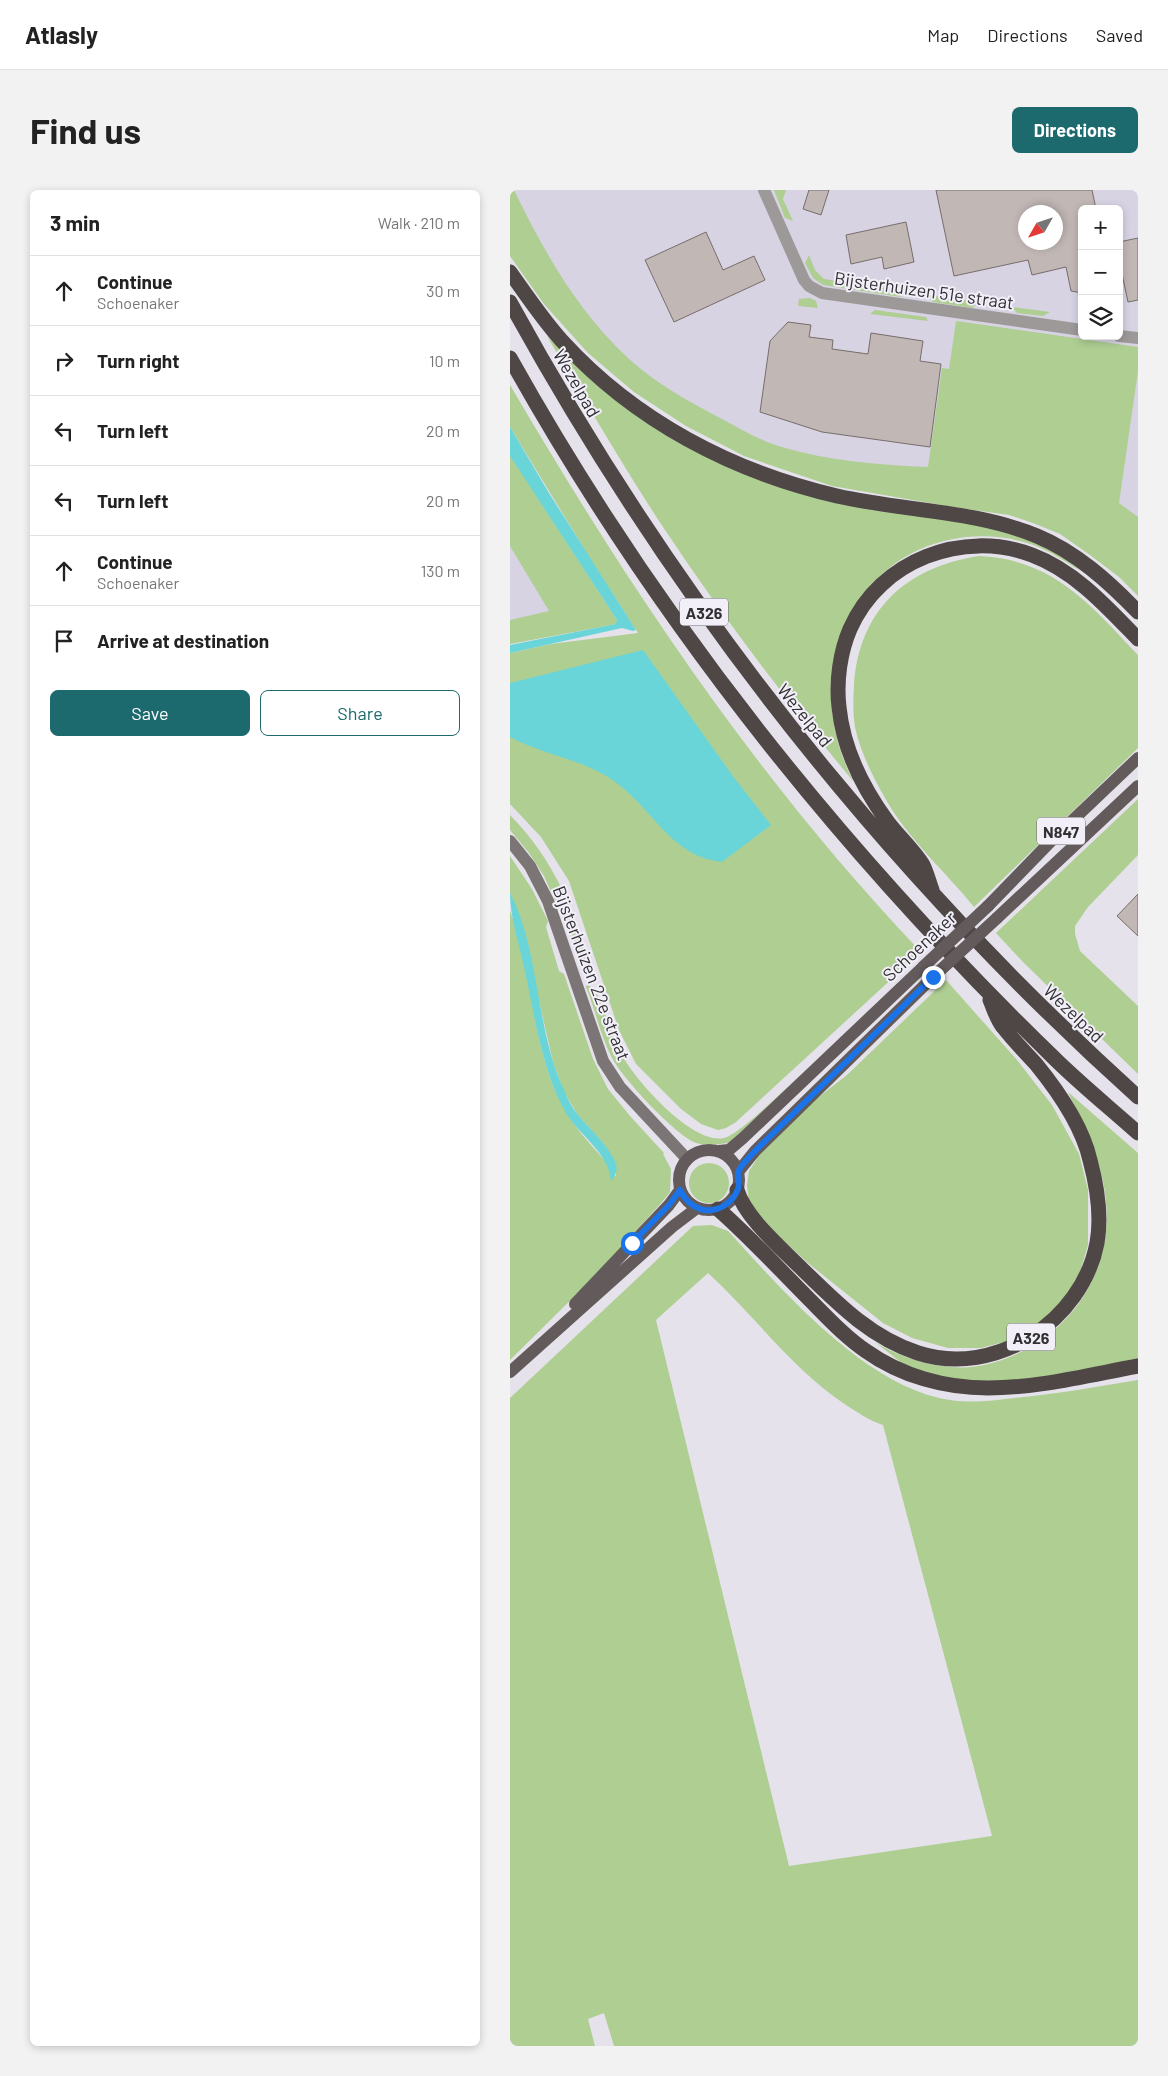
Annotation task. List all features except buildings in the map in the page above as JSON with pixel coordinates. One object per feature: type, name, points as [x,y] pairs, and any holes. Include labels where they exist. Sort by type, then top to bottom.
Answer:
[{"type":"highway","points":[[510,272],[561,340],[588,368],[644,413],[711,452],[773,477],[838,496],[976,518],[1010,526],[1037,536],[1061,548],[1084,564],[1109,584],[1138,612]]},
{"type":"highway","name":"Wezelpad","points":[[510,302],[554,383],[667,560],[792,730],[872,827],[934,896],[1068,1034],[1138,1097]]},
{"type":"highway","name":"A326","points":[[510,358],[532,398],[608,521],[735,701],[785,765],[867,861],[985,990],[1054,1058],[1138,1133]]},
{"type":"highway","name":"A326","points":[[934,896],[923,866],[886,820],[862,780],[847,746],[842,727],[838,679],[849,630],[861,608],[891,576],[909,564],[929,555],[949,548],[973,544],[999,546],[1032,555],[1061,570],[1096,597],[1138,639]]},
{"type":"highway","name":"A326","points":[[737,1190],[741,1202],[759,1224],[829,1296],[865,1326],[892,1343],[920,1354],[950,1358],[979,1357],[1023,1342],[1044,1329],[1062,1314],[1077,1292],[1089,1268],[1097,1242],[1099,1213],[1096,1184],[1090,1157],[1078,1128],[1065,1105],[1037,1066],[1002,1026],[985,990]]},
{"type":"highway","points":[[718,1209],[834,1324],[866,1351],[894,1368],[928,1380],[957,1387],[989,1388],[1039,1384],[1138,1366]]},
{"type":"main road","name":"Schoenaker","points":[[719,1151],[729,1150],[743,1138],[988,906],[1054,838],[1138,758]]},
{"type":"main road","name":"Schoenaker","points":[[738,1172],[755,1151],[933,977],[1138,786]]},
{"type":"main road","name":"Bijsterhuizen 22e straat","points":[[510,841],[530,866],[548,901],[603,1061],[620,1087],[687,1159]]},
{"type":"main road","name":"N847","points":[[687,1159],[699,1152],[719,1151]]},
{"type":"main road","points":[[687,1159],[682,1166],[678,1178],[680,1190],[690,1204],[697,1208],[718,1209],[730,1202],[737,1190],[738,1172],[734,1163],[719,1151]]},
{"type":"main road","points":[[548,1337],[595,1282],[669,1205],[680,1190]]},
{"type":"main road","points":[[510,1372],[672,1227],[697,1208]]},
{"type":"street","name":"Bijsterhuizen 51e straat","points":[[764,190],[804,280],[815,290],[822,293],[1078,329]]},
{"type":"street","points":[[1123,336],[1138,338]]},
{"type":"shaded area","points":[[510,190],[1138,190],[1138,536],[738,440],[613,361],[533,263]]},
{"type":"shaded area","points":[[510,481],[592,623],[510,641]]},
{"type":"green space","points":[[510,190],[514,190],[537,235],[563,279],[593,321],[638,367],[684,398],[760,439],[802,452],[856,462],[928,467],[942,368],[949,369],[956,321],[1078,338],[1078,340],[1138,347],[1138,371],[1119,503],[1138,517],[1138,596],[1119,577],[1060,534],[1033,523],[1009,515],[832,486],[744,456],[686,426],[634,392],[588,353],[544,304],[510,256]]},
{"type":"green space","points":[[774,190],[786,190],[783,199],[793,221],[785,218]]},
{"type":"green space","points":[[809,255],[815,270],[824,279],[906,291],[901,297],[823,285],[813,278],[805,263]]},
{"type":"green space","points":[[928,295],[979,302],[972,308],[933,302]]},
{"type":"green space","points":[[810,298],[816,301],[818,308],[798,306],[799,299]]},
{"type":"green space","points":[[1012,307],[1050,312],[1043,316],[1017,313]]},
{"type":"green space","points":[[875,310],[926,317],[928,321],[870,314]]},
{"type":"green space","points":[[547,336],[578,366],[753,473],[992,523],[1064,555],[1079,570],[1036,546],[1014,540],[967,537],[944,541],[922,549],[901,559],[883,574],[867,591],[862,600],[831,680],[835,728],[840,749],[853,781],[754,655],[683,557],[603,431]]},
{"type":"green space","points":[[510,385],[555,461],[649,609],[699,680],[805,820],[861,887],[921,952],[736,1122],[726,1128],[718,1130],[701,1124],[681,1109],[636,1064],[619,1030],[569,881],[541,837],[510,804],[510,653],[551,644],[638,633],[510,427]]},
{"type":"green space","points":[[510,455],[617,620],[617,624],[510,644],[510,620],[549,611],[510,546]]},
{"type":"green space","points":[[979,556],[1005,559],[1049,575],[1087,602],[1138,655],[1138,748],[974,907],[915,841],[885,798],[860,745],[855,727],[853,701],[858,659],[866,635],[877,614],[891,596],[909,582],[930,570]]},
{"type":"green space","points":[[1138,799],[1138,855],[1088,907],[1075,926],[1075,934],[1080,951],[1138,1006],[1138,1074],[1023,962],[996,933]]},
{"type":"green space","points":[[510,815],[540,850],[563,890],[579,933],[591,979],[586,976],[572,934],[544,876],[529,853],[510,830]]},
{"type":"green space","points":[[510,856],[532,889],[548,921],[546,927],[559,971],[564,974],[593,1059],[608,1089],[664,1153],[671,1169],[670,1192],[662,1202],[599,1272],[510,1360],[510,911],[524,961],[539,1039],[555,1089],[576,1126],[608,1164],[611,1174],[616,1176],[616,1164],[603,1143],[577,1114],[564,1092],[553,1062],[521,922],[510,893]]},
{"type":"green space","points":[[946,980],[1017,1060],[1052,1105],[1079,1154],[1088,1190],[1088,1245],[1080,1272],[1063,1302],[1044,1321],[1015,1339],[981,1348],[948,1348],[912,1338],[883,1323],[808,1263],[775,1233],[749,1203],[747,1185],[749,1171],[757,1159],[757,1154],[802,1110],[847,1075]]},
{"type":"green space","points":[[587,985],[593,988],[597,994],[619,1050],[640,1081],[682,1122],[697,1132],[711,1138],[724,1138],[741,1128],[804,1072],[730,1142],[713,1145],[696,1143],[675,1129],[649,1104],[617,1065],[604,1039],[586,987]]},
{"type":"green space","points":[[1068,1092],[1138,1153],[1138,1364],[1044,1380],[954,1382],[903,1364],[875,1342],[899,1354],[942,1366],[971,1367],[984,1365],[1008,1358],[1050,1334],[1068,1317],[1082,1298],[1094,1277],[1102,1254],[1107,1211],[1102,1175],[1097,1158]]},
{"type":"green space","points":[[709,1163],[723,1169],[729,1183],[723,1197],[709,1203],[695,1197],[689,1183],[695,1169]]},
{"type":"green space","points":[[712,1225],[728,1231],[797,1305],[824,1330],[880,1372],[909,1388],[939,1398],[977,1401],[1092,1388],[1138,1380],[1138,2046],[614,2046],[604,2013],[588,2019],[595,2046],[510,2046],[510,1398],[693,1226]],"holes":[[[708,1273],[774,1342],[826,1391],[868,1419],[883,1425],[992,1836],[789,1866],[656,1320]]]},
{"type":"water","points":[[510,427],[549,493],[636,630],[622,628],[510,653],[510,645],[616,624],[617,620],[510,456]]},
{"type":"water","points":[[643,650],[735,779],[771,825],[722,862],[705,858],[677,842],[631,795],[606,776],[579,763],[537,749],[510,737],[510,683]]},
{"type":"water","points":[[510,893],[520,916],[527,941],[548,1044],[555,1068],[574,1110],[605,1145],[616,1164],[617,1169],[611,1181],[609,1171],[600,1153],[566,1113],[550,1079],[511,912]]},
{"type":"route","points":[[632,1243],[669,1205],[680,1190],[684,1198],[697,1208],[718,1209],[730,1202],[737,1190],[738,1172],[755,1151],[933,977]]}]
